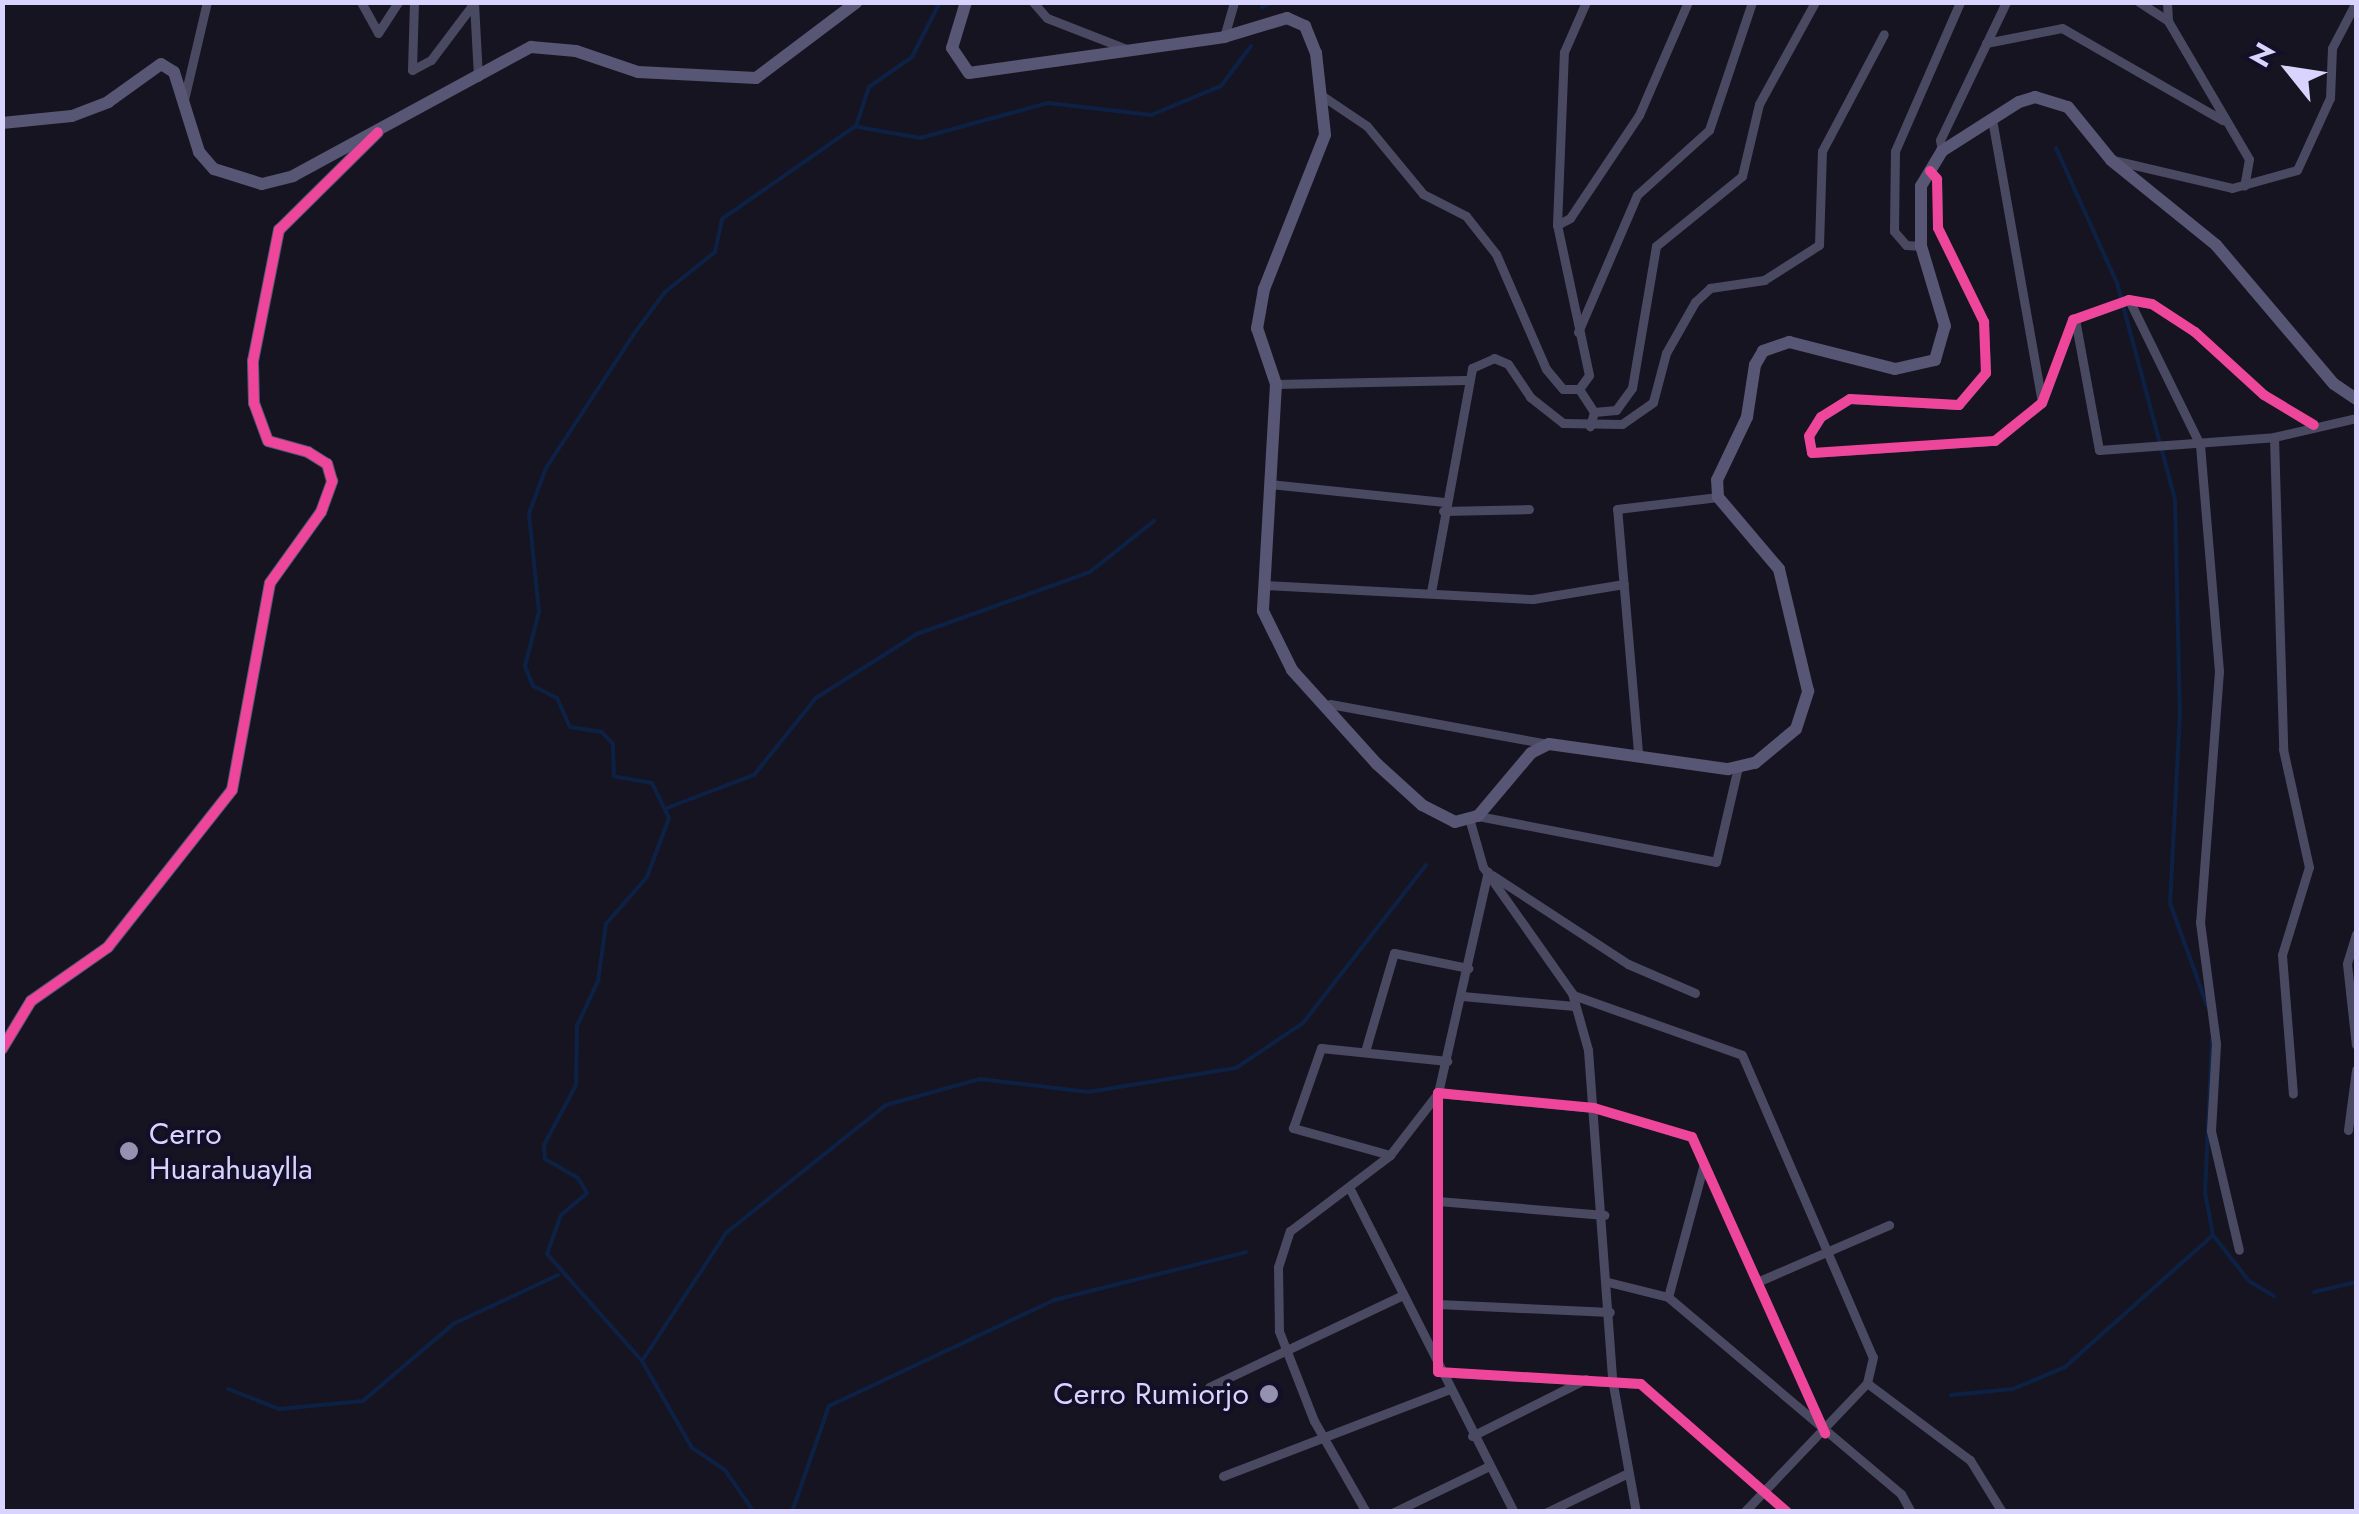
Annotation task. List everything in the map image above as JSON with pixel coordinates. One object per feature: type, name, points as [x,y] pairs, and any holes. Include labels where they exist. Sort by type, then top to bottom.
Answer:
[{"type":"main road","points":[[2,123],[72,116],[161,64],[174,72],[189,133],[214,169],[262,184],[378,132],[510,56],[552,46],[638,72],[756,78],[856,2]]},
{"type":"main road","points":[[966,2],[952,48],[969,73],[1124,48],[1224,37],[1287,18],[1305,26],[1326,135],[1264,289],[1258,328],[1276,384],[1260,585],[1274,646],[1422,805],[1455,822],[1474,817],[1530,753],[1549,744],[1638,752],[1700,768],[1738,766],[1776,749],[1796,729],[1808,691],[1778,569],[1718,497],[1717,480],[1747,417],[1756,366],[1776,342],[1895,369],[1935,360],[1945,339],[1943,306],[1921,246],[1916,210],[1930,171],[1942,151],[2035,96],[2054,99],[2110,160],[2216,244],[2334,384],[2356,399]]},
{"type":"main road","points":[[2,1049],[31,1000],[108,947],[232,790],[270,583],[321,512],[332,481],[327,464],[308,452],[268,442],[254,403],[253,361],[279,230],[378,132]]},
{"type":"street","points":[[182,107],[207,2]]},
{"type":"street","points":[[361,2],[378,33],[398,2]]},
{"type":"street","points":[[414,2],[412,70],[431,60],[474,3],[478,77]]},
{"type":"street","points":[[1033,2],[1047,18],[1124,48]]},
{"type":"street","points":[[1224,37],[1234,2]]},
{"type":"street","points":[[1579,390],[1588,375],[1557,224],[1564,52],[1586,2]]},
{"type":"street","points":[[1557,224],[1570,218],[1639,115],[1688,2]]},
{"type":"street","points":[[1577,335],[1637,196],[1709,130],[1752,2]]},
{"type":"street","points":[[1594,412],[1616,410],[1632,388],[1656,246],[1742,176],[1758,104],[1815,2]]},
{"type":"street","points":[[1921,246],[1906,245],[1894,231],[1895,151],[1960,2]]},
{"type":"street","points":[[1942,151],[2006,2]]},
{"type":"street","points":[[2139,2],[2168,21]]},
{"type":"street","points":[[2167,2],[2168,21],[2222,120],[2249,159],[2242,188]]},
{"type":"street","points":[[2110,160],[2242,188],[2297,170],[2330,98],[2332,48],[2356,2]]},
{"type":"street","points":[[1986,43],[2062,28],[2222,120]]},
{"type":"street","points":[[1276,384],[1465,380],[1494,358],[1563,422],[1590,426],[1622,424],[1653,402],[1666,353],[1710,288],[1764,280],[1819,245],[1822,151],[1884,34]]},
{"type":"street","points":[[1321,95],[1366,126],[1423,194],[1466,216],[1496,254],[1546,370],[1563,389],[1579,390]]},
{"type":"street","points":[[1992,119],[2042,404]]},
{"type":"street","points":[[1930,171],[1938,178],[1938,228],[1984,322],[1986,374],[1959,405],[1850,399],[1821,417],[1808,450],[1995,441],[2042,404],[2060,341],[2075,318],[2129,300],[2152,304],[2195,332],[2264,395],[2314,424]]},
{"type":"street","points":[[2129,300],[2200,446],[2220,671],[2200,922],[2216,1044],[2211,1132],[2239,1250]]},
{"type":"street","points":[[2075,318],[2099,450],[2200,446],[2274,437],[2314,424],[2356,418]]},
{"type":"street","points":[[1431,592],[1465,380]]},
{"type":"street","points":[[1579,390],[1594,412]]},
{"type":"street","points":[[1590,426],[1594,412]]},
{"type":"street","points":[[2274,437],[2283,750],[2309,866],[2282,955],[2292,1094]]},
{"type":"street","points":[[1269,484],[1444,506],[1529,509]]},
{"type":"street","points":[[1638,752],[1617,509],[1718,497]]},
{"type":"street","points":[[1260,585],[1532,599],[1624,584]]},
{"type":"street","points":[[1330,704],[1549,744]]},
{"type":"street","points":[[1636,1512],[1626,1474],[1612,1379],[1594,1108],[1574,1001],[1488,872],[1474,817],[1716,862],[1738,766]]},
{"type":"street","points":[[1438,1372],[1438,1093],[1488,872]]},
{"type":"street","points":[[1488,872],[1628,964],[1695,993]]},
{"type":"street","points":[[2356,934],[2347,964],[2356,1045]]},
{"type":"street","points":[[1366,1048],[1394,953],[1468,968]]},
{"type":"street","points":[[1462,996],[1574,1001],[1742,1055],[1873,1357],[1868,1383],[1825,1433],[1744,1512]]},
{"type":"street","points":[[1390,1155],[1293,1128],[1324,1044],[1447,1061]]},
{"type":"street","points":[[2348,1130],[2356,1070]]},
{"type":"street","points":[[1438,1093],[1594,1108],[1692,1137],[1825,1433]]},
{"type":"street","points":[[1366,1512],[1322,1434],[1284,1345],[1282,1244],[1390,1155],[1438,1093]]},
{"type":"street","points":[[1668,1296],[1704,1164]]},
{"type":"street","points":[[1351,1191],[1447,1390],[1514,1512]]},
{"type":"street","points":[[1438,1201],[1604,1215]]},
{"type":"street","points":[[1757,1282],[1890,1225]]},
{"type":"street","points":[[1608,1282],[1668,1296],[1911,1512]]},
{"type":"street","points":[[1208,1387],[1284,1345],[1402,1296]]},
{"type":"street","points":[[1438,1304],[1610,1312]]},
{"type":"street","points":[[1438,1372],[1612,1379],[1641,1384],[1787,1512]]},
{"type":"street","points":[[1472,1436],[1587,1378]]},
{"type":"street","points":[[1868,1383],[1970,1460],[2002,1512]]},
{"type":"street","points":[[1223,1476],[1322,1434],[1447,1390]]},
{"type":"street","points":[[1394,1512],[1488,1466]]},
{"type":"street","points":[[1547,1512],[1626,1474]]},
{"type":"waterway","points":[[754,1512],[725,1470],[692,1448],[642,1361],[547,1254],[561,1215],[587,1193],[578,1178],[545,1159],[544,1145],[576,1085],[577,1026],[598,981],[606,924],[647,877],[669,818],[652,783],[614,776],[613,744],[602,732],[570,727],[557,698],[533,686],[525,666],[539,612],[529,513],[546,468],[636,331],[665,292],[715,252],[722,219],[856,126],[869,87],[912,57],[940,2]]},
{"type":"waterway","points":[[1262,7],[1274,2]]},
{"type":"waterway","points":[[858,127],[920,138],[1048,103],[1151,115],[1221,86],[1251,46]]},
{"type":"waterway","points":[[2056,148],[2117,283],[2175,500],[2180,713],[2170,903],[2207,1005]]},
{"type":"waterway","points":[[667,808],[754,775],[816,698],[917,634],[1090,572],[1154,521]]},
{"type":"waterway","points":[[642,1361],[726,1233],[886,1105],[980,1079],[1088,1092],[1236,1068],[1303,1023],[1426,865]]},
{"type":"waterway","points":[[2212,1039],[2205,1192],[2213,1235],[2249,1281],[2274,1296]]},
{"type":"waterway","points":[[1951,1395],[2013,1389],[2065,1367],[2213,1235]]},
{"type":"waterway","points":[[792,1512],[829,1406],[1054,1300],[1246,1252]]},
{"type":"waterway","points":[[228,1389],[279,1409],[363,1401],[453,1324],[558,1275]]},
{"type":"waterway","points":[[2314,1292],[2356,1282]]},
{"type":"cycle path","points":[[2,1049],[31,1001],[108,947],[232,790],[270,583],[321,512],[332,481],[327,464],[308,452],[268,441],[254,403],[253,361],[279,230],[378,132]]},
{"type":"cycle path","points":[[1930,171],[1937,179],[1938,228],[1984,322],[1986,373],[1959,405],[1850,399],[1821,417],[1809,436],[1812,453],[1995,441],[2042,403],[2073,320],[2129,300],[2152,304],[2195,332],[2264,395],[2314,425]]},
{"type":"cycle path","points":[[1787,1512],[1641,1384],[1438,1372],[1438,1093],[1594,1108],[1692,1137],[1825,1433]]},
{"type":"place","name":"Cerro Huarahuaylla","points":[[129,1151]]},
{"type":"place","name":"Cerro Rumiorjo","points":[[1269,1394]]}]
